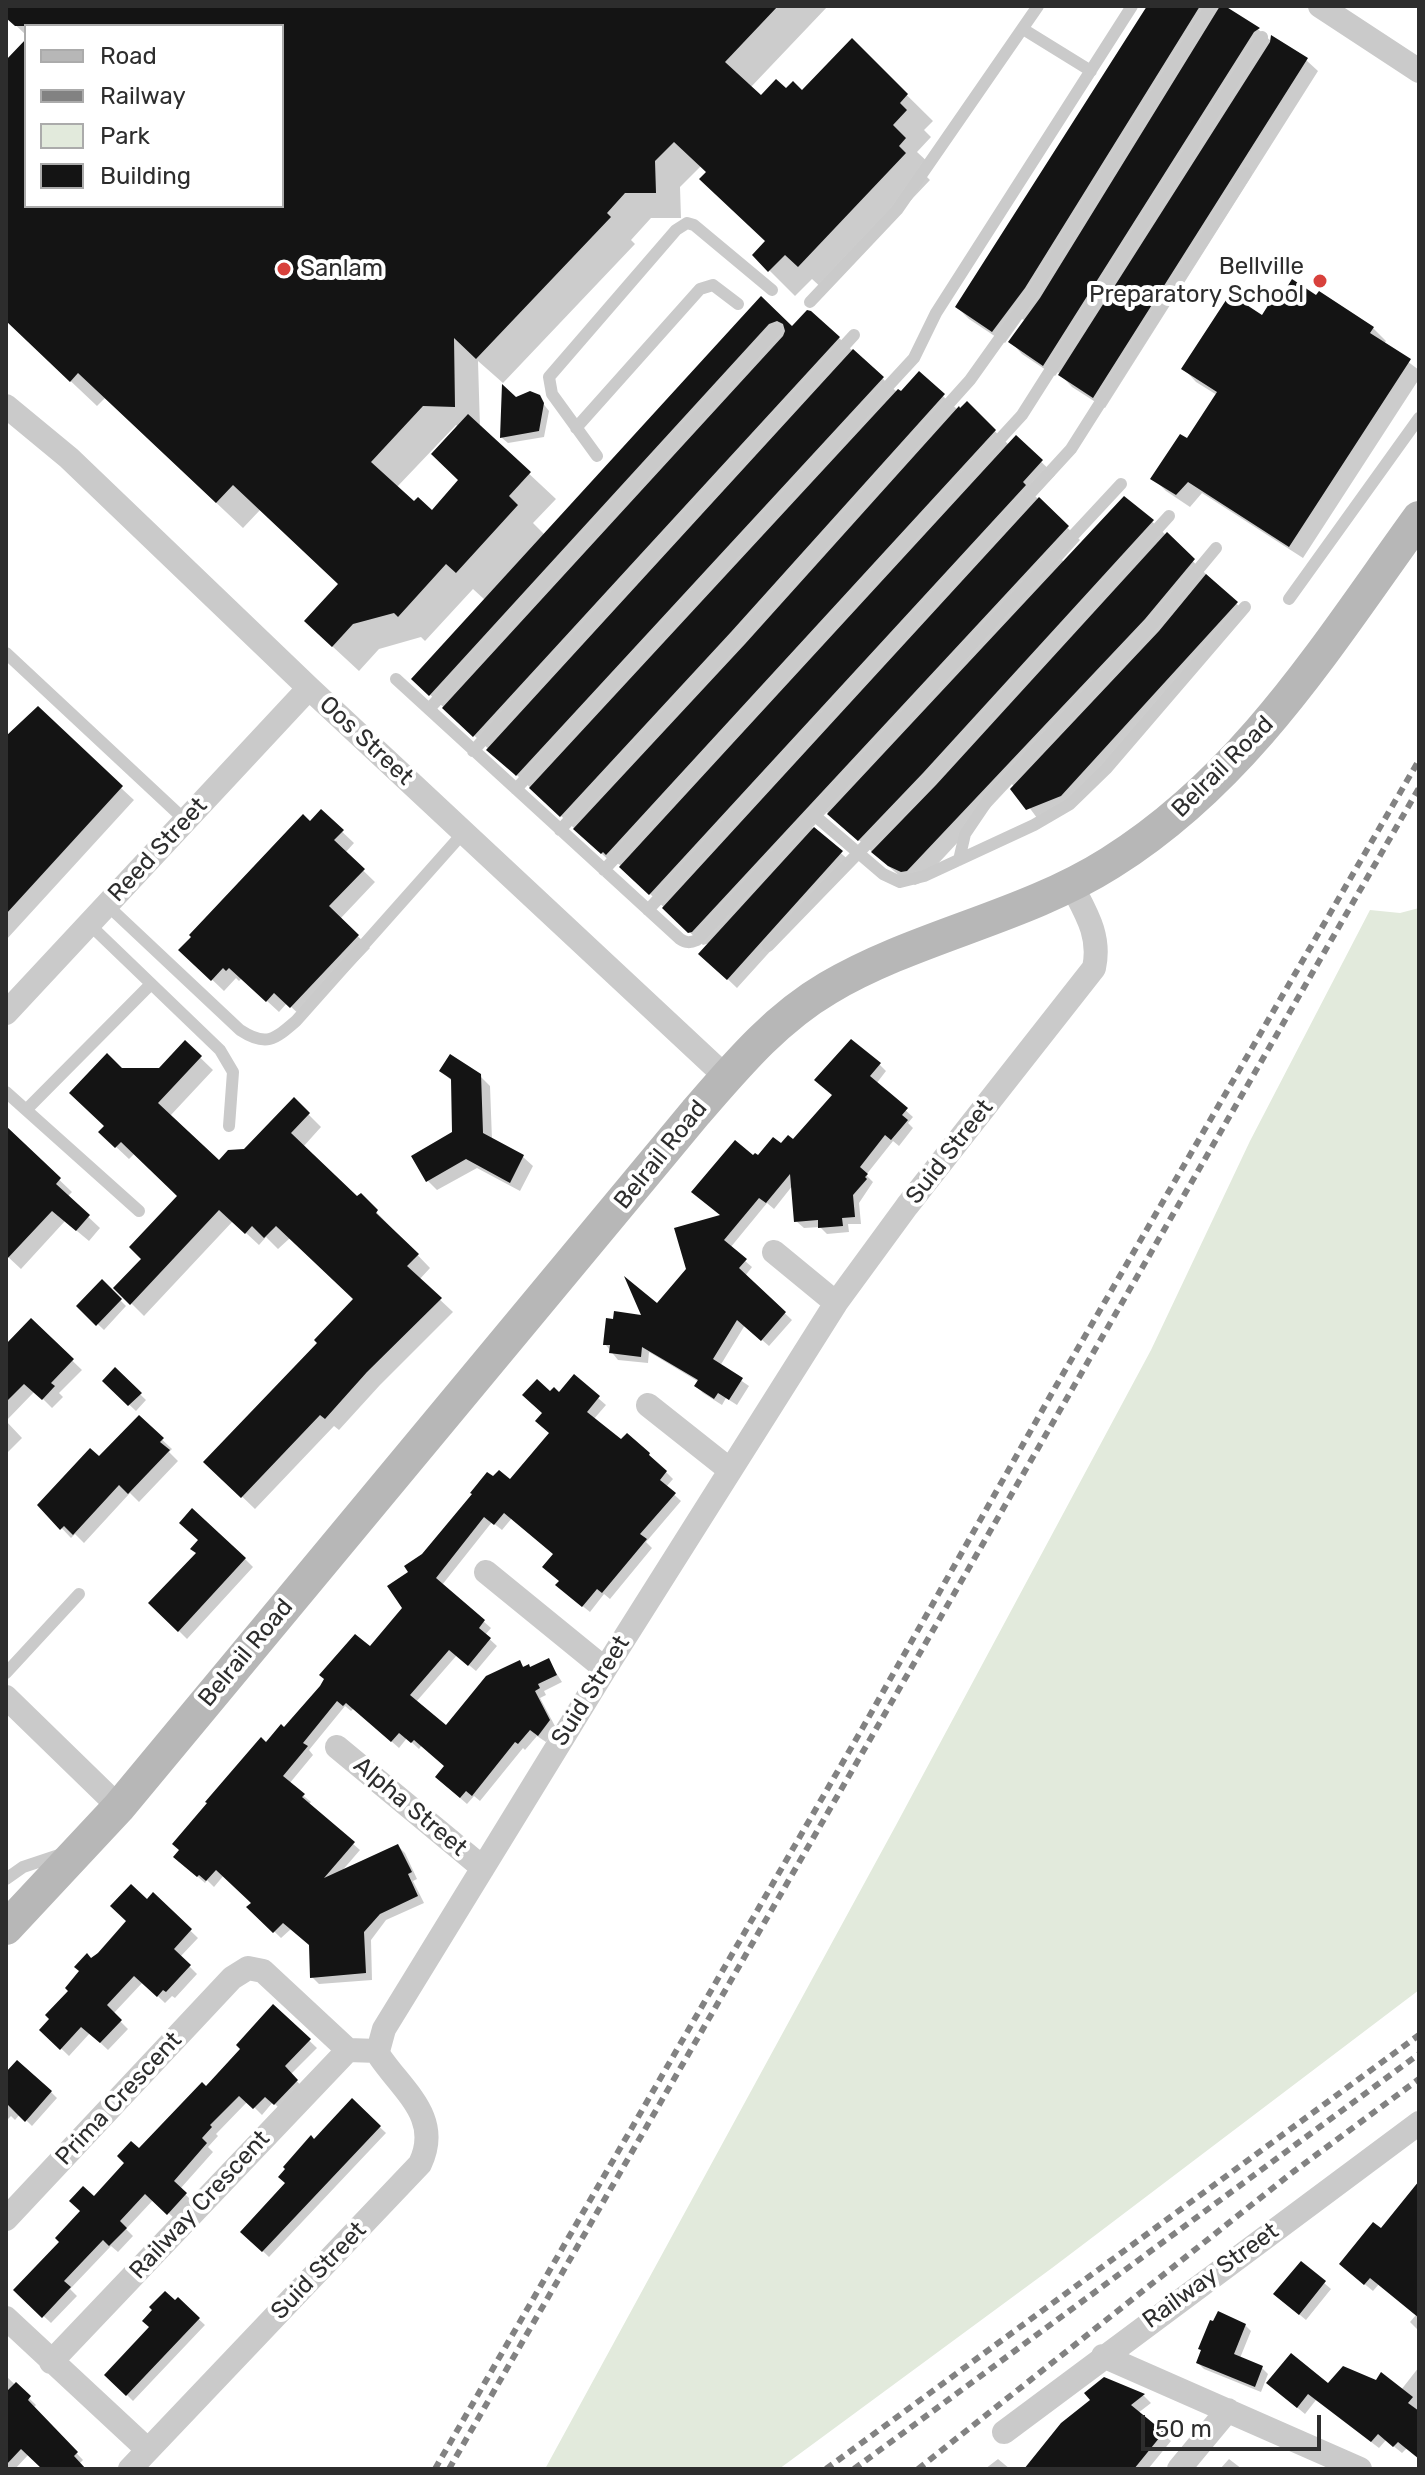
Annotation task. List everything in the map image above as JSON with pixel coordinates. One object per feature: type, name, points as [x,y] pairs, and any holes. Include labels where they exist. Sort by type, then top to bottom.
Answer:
[{"type":"street","points":[[1320,6],[1419,71]]},
{"type":"street","name":"Oos Street","points":[[6,406],[69,458],[309,688],[726,1077]]},
{"type":"street","name":"Belrail Road","points":[[6,1928],[119,1807],[726,1077],[772,1028],[829,987],[863,970],[1072,886],[1143,842],[1177,816],[1225,771],[1278,711],[1419,518]]},
{"type":"street","name":"Reed Street","points":[[6,1013],[309,688]]},
{"type":"street","name":"Suid Street","points":[[130,2469],[420,2164],[428,2144],[426,2120],[378,2051],[388,2021],[836,1303],[907,1206],[1094,968],[1097,956],[1094,930],[1072,886]]},
{"type":"street","points":[[774,1252],[836,1303]]},
{"type":"street","points":[[648,1405],[730,1470]]},
{"type":"street","points":[[486,1572],[605,1669]]},
{"type":"street","points":[[6,1697],[119,1807]]},
{"type":"street","name":"Alpha Street","points":[[337,1747],[483,1868]]},
{"type":"street","name":"Prima Crescent","points":[[6,2219],[232,1978],[248,1968],[263,1971],[348,2050]]},
{"type":"street","points":[[348,2050],[378,2051]]},
{"type":"street","name":"Railway Crescent","points":[[51,2362],[348,2050]]},
{"type":"street","name":"Railway Street","points":[[1004,2432],[1419,2123]]},
{"type":"street","points":[[6,2318],[148,2450]]},
{"type":"street","points":[[1103,2356],[1360,2469]]},
{"type":"street","points":[[1179,2469],[1228,2410]]},
{"type":"lane","points":[[810,302],[897,210],[1038,6]]},
{"type":"lane","points":[[516,789],[914,358],[936,313],[1132,6]]},
{"type":"lane","points":[[560,830],[970,380],[1032,293],[1211,6]]},
{"type":"lane","points":[[1023,29],[1091,71]]},
{"type":"lane","points":[[604,870],[1022,415],[1262,37]]},
{"type":"lane","points":[[648,910],[1071,449],[1246,173]]},
{"type":"lane","points":[[597,456],[552,394],[549,377],[682,226],[687,223],[694,225],[772,290]]},
{"type":"lane","points":[[576,428],[700,289],[713,285],[738,304]]},
{"type":"lane","points":[[429,709],[776,330]]},
{"type":"lane","points":[[473,751],[854,335]]},
{"type":"lane","points":[[1289,599],[1419,418]]},
{"type":"lane","points":[[396,679],[683,941],[697,940],[1121,484]]},
{"type":"lane","points":[[768,946],[930,779],[1169,516]]},
{"type":"lane","points":[[959,860],[965,834],[988,800],[1152,625],[1216,548]]},
{"type":"lane","points":[[814,815],[883,874],[900,882],[924,876],[1034,825],[1070,804],[1106,769],[1245,607]]},
{"type":"lane","points":[[6,653],[185,820]]},
{"type":"lane","points":[[107,905],[240,1030],[254,1039],[271,1039],[296,1021],[464,832]]},
{"type":"lane","points":[[89,924],[228,1061],[233,1072],[229,1126]]},
{"type":"lane","points":[[26,1110],[151,984]]},
{"type":"lane","points":[[6,1092],[139,1211]]},
{"type":"lane","points":[[6,1673],[79,1594]]},
{"type":"lane","points":[[6,1879],[39,1860],[80,1849]]},
{"type":"green space","points":[[1419,908],[1419,1990],[1052,2268],[779,2469],[545,2469],[1151,1350],[1250,1141],[1370,910],[1400,913]]},
{"type":"building","name":"Sanlam","points":[[6,6],[778,6],[725,62],[761,95],[776,79],[786,88],[793,81],[802,90],[852,38],[908,94],[900,103],[907,110],[893,125],[906,138],[899,146],[906,153],[798,267],[785,255],[768,272],[752,255],[765,241],[699,179],[706,172],[674,142],[655,161],[656,193],[625,193],[607,213],[611,217],[476,359],[454,338],[455,407],[423,406],[371,462],[414,501],[418,497],[432,510],[458,480],[431,454],[468,414],[531,472],[509,496],[518,505],[456,573],[446,564],[398,617],[394,613],[353,624],[332,647],[304,621],[338,584],[233,485],[216,503],[78,373],[70,382],[6,321],[6,60],[24,41],[24,208],[284,208],[284,24],[15,26],[6,18]]},
{"type":"building","points":[[1147,6],[1200,6],[1025,288],[992,332],[955,307]]},
{"type":"building","points":[[1220,6],[1225,6],[1260,28],[1254,32],[1043,366],[1008,342],[1040,298]]},
{"type":"building","points":[[1271,35],[1308,58],[1093,398],[1058,375],[1270,42]]},
{"type":"building","points":[[1292,279],[1316,295],[1319,291],[1374,327],[1370,333],[1411,359],[1289,547],[1188,482],[1176,495],[1150,479],[1180,434],[1187,438],[1217,392],[1181,369],[1230,294],[1262,315],[1279,288],[1284,292]]},
{"type":"building","points":[[761,296],[792,326],[807,310],[840,337],[473,737],[442,708],[783,336],[783,324],[777,321],[769,324],[429,696],[411,679]]},
{"type":"building","points":[[853,349],[884,377],[516,776],[486,750]]},
{"type":"building","points":[[919,371],[945,394],[560,817],[529,788],[898,389],[901,391]]},
{"type":"building","points":[[502,384],[516,397],[530,391],[540,395],[544,403],[539,431],[500,438]]},
{"type":"building","points":[[967,401],[996,430],[606,855],[601,854],[573,829],[959,406]]},
{"type":"building","points":[[1016,435],[1043,460],[1023,482],[1026,485],[649,895],[619,867]]},
{"type":"building","points":[[1124,496],[1154,520],[858,841],[827,814]]},
{"type":"building","points":[[1039,497],[1069,526],[688,933],[662,908]]},
{"type":"building","points":[[1167,532],[1195,559],[1145,619],[907,871],[901,872],[888,866],[871,852],[936,785]]},
{"type":"building","points":[[1206,574],[1238,602],[1061,796],[1026,810],[1010,789],[1159,631]]},
{"type":"building","points":[[38,706],[123,786],[6,914],[6,736]]},
{"type":"building","points":[[321,809],[344,830],[334,840],[365,869],[329,906],[359,935],[290,1008],[274,993],[266,1002],[229,968],[226,971],[223,968],[211,981],[178,950],[303,814],[310,821]]},
{"type":"building","points":[[814,827],[843,851],[727,980],[698,954]]},
{"type":"building","points":[[851,1039],[881,1063],[870,1076],[908,1108],[902,1115],[908,1120],[891,1140],[885,1135],[860,1167],[868,1174],[867,1179],[853,1195],[855,1217],[842,1218],[843,1226],[818,1228],[818,1220],[794,1222],[790,1174],[766,1203],[759,1198],[724,1240],[747,1259],[739,1268],[786,1312],[761,1341],[737,1320],[713,1359],[743,1378],[729,1400],[718,1393],[714,1399],[694,1386],[698,1380],[642,1347],[641,1357],[609,1353],[610,1345],[603,1345],[606,1318],[613,1319],[614,1311],[641,1315],[624,1276],[657,1303],[686,1269],[674,1228],[720,1215],[691,1192],[735,1140],[753,1155],[758,1155],[773,1137],[781,1143],[788,1135],[793,1139],[832,1095],[814,1080]]},
{"type":"building","points":[[185,1040],[202,1056],[158,1103],[219,1160],[228,1150],[244,1149],[294,1097],[310,1113],[291,1133],[357,1196],[361,1193],[378,1210],[376,1213],[419,1254],[407,1266],[442,1298],[367,1372],[325,1419],[320,1415],[241,1498],[203,1462],[317,1343],[314,1340],[353,1299],[276,1226],[264,1238],[252,1226],[245,1234],[219,1210],[130,1305],[113,1288],[141,1259],[129,1247],[177,1196],[121,1142],[115,1148],[98,1132],[104,1126],[69,1093],[107,1053],[122,1068],[159,1068]]},
{"type":"building","points":[[450,1054],[481,1074],[483,1133],[524,1155],[510,1183],[466,1159],[426,1182],[411,1156],[452,1132],[451,1079],[439,1071]]},
{"type":"building","points":[[6,1126],[61,1178],[56,1184],[90,1215],[76,1231],[52,1211],[6,1260]]},
{"type":"building","points":[[102,1279],[122,1299],[96,1326],[76,1306]]},
{"type":"building","points":[[31,1318],[74,1359],[51,1383],[55,1386],[42,1400],[24,1384],[6,1402],[6,1344]]},
{"type":"building","points":[[115,1367],[142,1393],[128,1406],[102,1381]]},
{"type":"building","points":[[574,1374],[600,1396],[587,1412],[621,1439],[627,1433],[650,1453],[667,1471],[660,1480],[676,1493],[640,1534],[647,1539],[602,1593],[597,1589],[582,1607],[555,1585],[559,1581],[542,1567],[553,1554],[504,1513],[494,1525],[484,1517],[436,1578],[485,1620],[479,1628],[491,1638],[468,1666],[449,1650],[410,1695],[446,1725],[486,1676],[520,1660],[523,1667],[529,1664],[530,1667],[549,1658],[557,1675],[538,1684],[540,1688],[535,1691],[550,1720],[538,1736],[530,1730],[518,1744],[515,1742],[472,1796],[466,1791],[460,1798],[435,1777],[444,1766],[414,1740],[411,1743],[399,1733],[391,1742],[346,1703],[343,1706],[337,1701],[303,1743],[308,1746],[283,1776],[305,1794],[302,1797],[355,1842],[324,1878],[398,1844],[412,1872],[408,1874],[418,1896],[380,1914],[364,1932],[366,1973],[310,1978],[309,1945],[283,1923],[273,1933],[246,1907],[251,1903],[216,1870],[206,1881],[199,1875],[197,1877],[173,1857],[179,1850],[172,1844],[261,1737],[266,1742],[281,1724],[284,1727],[320,1686],[324,1679],[319,1675],[355,1634],[370,1646],[402,1608],[387,1586],[408,1572],[404,1566],[422,1554],[487,1472],[493,1476],[499,1470],[510,1479],[549,1433],[535,1421],[542,1413],[522,1395],[537,1379],[550,1391],[554,1387],[559,1392]]},
{"type":"building","points":[[139,1415],[164,1438],[160,1442],[170,1450],[128,1494],[119,1485],[73,1535],[64,1526],[60,1530],[37,1505],[90,1448],[99,1456]]},
{"type":"building","points":[[192,1508],[246,1558],[178,1632],[148,1603],[196,1553],[190,1549],[198,1540],[179,1523]]},
{"type":"building","points":[[131,1884],[147,1899],[153,1892],[192,1929],[174,1949],[191,1965],[166,1992],[163,1990],[157,1997],[134,1976],[107,2005],[122,2020],[100,2043],[81,2027],[60,2050],[39,2030],[49,2019],[45,2015],[68,1991],[65,1988],[79,1971],[74,1967],[87,1953],[91,1958],[98,1953],[126,1921],[110,1906]]},
{"type":"building","points":[[273,2004],[311,2039],[285,2066],[298,2080],[274,2105],[265,2097],[253,2109],[239,2096],[210,2125],[212,2127],[202,2138],[207,2143],[174,2181],[187,2193],[167,2215],[145,2194],[120,2221],[127,2228],[109,2246],[103,2240],[64,2281],[71,2287],[42,2318],[13,2290],[59,2242],[55,2238],[80,2211],[69,2201],[83,2186],[94,2196],[124,2163],[117,2156],[131,2141],[139,2148],[202,2082],[206,2086],[240,2049],[236,2045]]},
{"type":"building","points":[[17,2060],[52,2091],[25,2122],[6,2103],[6,2072]]},
{"type":"building","points":[[352,2098],[381,2126],[262,2252],[240,2232],[285,2183],[278,2177],[285,2169],[283,2167],[311,2135],[314,2139]]},
{"type":"building","points":[[1419,2181],[1419,2318],[1370,2278],[1364,2285],[1339,2264],[1373,2222],[1381,2228]]},
{"type":"building","points":[[1301,2261],[1326,2281],[1299,2315],[1273,2294]]},
{"type":"building","points":[[165,2291],[175,2300],[178,2297],[200,2318],[126,2396],[104,2375],[149,2327],[142,2321],[152,2310],[149,2307]]},
{"type":"building","points":[[1218,2311],[1246,2324],[1234,2354],[1263,2366],[1255,2387],[1196,2363],[1201,2350],[1198,2349],[1210,2320],[1213,2321]]},
{"type":"building","points":[[1291,2353],[1328,2383],[1343,2366],[1376,2380],[1381,2372],[1413,2397],[1408,2403],[1419,2411],[1419,2459],[1398,2442],[1393,2447],[1378,2434],[1371,2442],[1308,2394],[1297,2408],[1266,2383]]},
{"type":"building","points":[[1104,2377],[1145,2394],[1131,2405],[1164,2432],[1134,2469],[1024,2469],[1061,2423],[1090,2400],[1084,2393]]},
{"type":"building","points":[[16,2382],[31,2396],[28,2400],[78,2452],[74,2456],[86,2469],[42,2469],[21,2449],[6,2465],[6,2392]]},
{"type":"railway","points":[[435,2469],[1419,760]]},
{"type":"railway","points":[[449,2469],[1419,788]]},
{"type":"railway","points":[[826,2469],[1419,2035]]},
{"type":"railway","points":[[854,2469],[1419,2054]]},
{"type":"railway","points":[[918,2469],[1293,2172],[1419,2079]]},
{"type":"place","name":"Sanlam","points":[[284,269]]},
{"type":"place","name":"Bellville Preparatory School","points":[[1320,281]]}]
